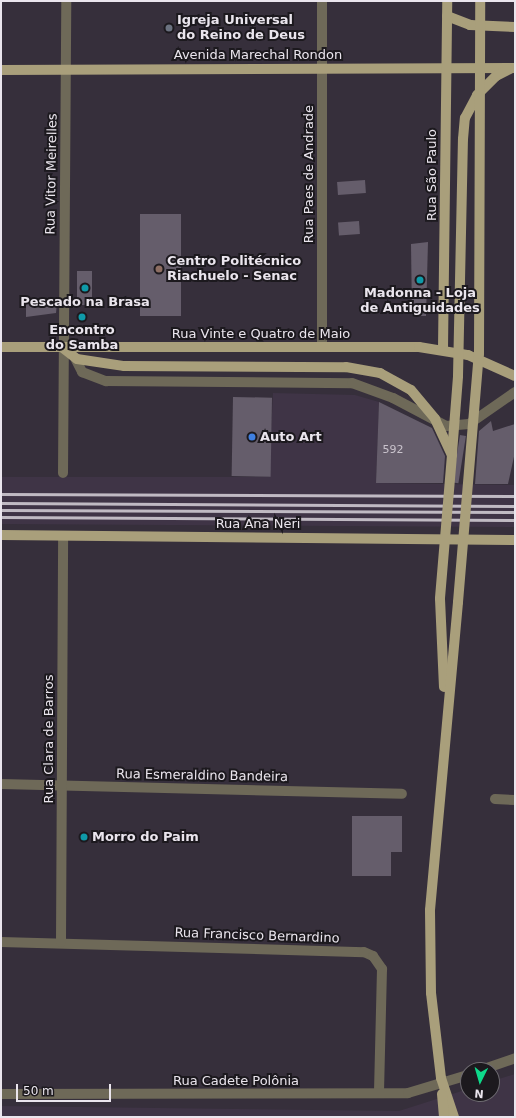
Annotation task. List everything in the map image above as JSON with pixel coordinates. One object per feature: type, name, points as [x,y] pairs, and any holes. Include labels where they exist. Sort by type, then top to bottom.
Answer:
[{"type":"main road","name":"Rua São Paulo","points":[[443,349],[447,1]]},
{"type":"main road","points":[[444,1117],[431,993],[432,854],[458,602],[480,339],[480,1]]},
{"type":"main road","points":[[447,16],[470,25],[515,27]]},
{"type":"main road","name":"Avenida Marechal Rondon","points":[[1,70],[66,68],[514,68]]},
{"type":"main road","points":[[446,707],[440,599],[458,376],[463,139],[465,118],[477,95],[496,76],[514,68]]},
{"type":"main road","name":"Rua Vinte e Quatro de Maio","points":[[1,347],[322,347],[443,349],[468,355],[515,376]]},
{"type":"main road","points":[[63,348],[75,358],[124,366],[346,367],[380,373],[422,400],[452,455]]},
{"type":"main road","name":"Rua Ana Neri","points":[[1,536],[515,540]]},
{"type":"main road","points":[[441,1078],[454,1117]]},
{"type":"street","name":"Rua Vitor Meirelles","points":[[63,473],[66,1]]},
{"type":"street","name":"Rua Paes de Andrade","points":[[322,1],[322,347]]},
{"type":"street","points":[[75,358],[82,372],[106,381],[352,383],[393,398],[446,426],[469,424],[515,392]]},
{"type":"street","name":"Rua Clara de Barros","points":[[61,942],[63,536]]},
{"type":"street","name":"Rua Esmeraldino Bandeira","points":[[1,784],[402,794]]},
{"type":"street","points":[[495,799],[515,800]]},
{"type":"street","name":"Rua Francisco Bernardino","points":[[1,942],[61,942],[364,952],[373,956],[382,969],[379,1092]]},
{"type":"street","points":[[500,1063],[515,1058]]},
{"type":"street","name":"Rua Cadete Polônia","points":[[1,1094],[424,1091],[460,1078]]},
{"type":"shaded area","points":[[273,393],[355,395],[379,402],[376,483],[515,485],[515,527],[1,524],[1,477],[269,477]]},
{"type":"shaded area","points":[[515,1074],[515,1117],[1,1117],[1,1106],[399,1111],[460,1092],[460,1102],[500,1102],[500,1079]]},
{"type":"building","points":[[365,180],[366,193],[338,195],[337,182]]},
{"type":"building","name":"Centro Politécnico Riachuelo - Senac","points":[[140,214],[181,214],[181,316],[140,316]]},
{"type":"building","points":[[359,221],[360,234],[339,235],[338,222]]},
{"type":"building","name":"Madonna - Loja de Antiguidades","points":[[428,242],[426,316],[412,316],[411,244]]},
{"type":"building","name":"Pescado na Brasa","points":[[77,271],[92,271],[92,305],[77,305]]},
{"type":"building","points":[[26,298],[57,303],[56,313],[26,317]]},
{"type":"building","name":"Auto Art","points":[[233,397],[272,398],[271,477],[232,476]]},
{"type":"building","points":[[379,402],[432,428],[445,456],[443,483],[376,483]]},
{"type":"building","points":[[491,421],[493,431],[515,424],[515,452],[508,484],[475,484],[479,431]]},
{"type":"building","points":[[460,435],[466,436],[458,483],[452,482]]},
{"type":"building","points":[[352,816],[402,816],[402,852],[391,852],[391,876],[352,876]]},
{"type":"railway","points":[[1,494],[515,496]]},
{"type":"railway","points":[[1,503],[515,506]]},
{"type":"railway","points":[[1,510],[515,512]]},
{"type":"railway","points":[[1,517],[515,520]]},
{"type":"place","name":"Igreja Universal do Reino de Deus","points":[[169,28]]},
{"type":"place","name":"Centro Politécnico Riachuelo - Senac","points":[[159,269]]},
{"type":"place","name":"Madonna - Loja de Antiguidades","points":[[420,280]]},
{"type":"place","name":"Pescado na Brasa","points":[[85,288]]},
{"type":"place","name":"Encontro do Samba","points":[[82,317]]},
{"type":"place","name":"Auto Art","points":[[252,437]]},
{"type":"place","name":"Morro do Paim","points":[[84,837]]}]
